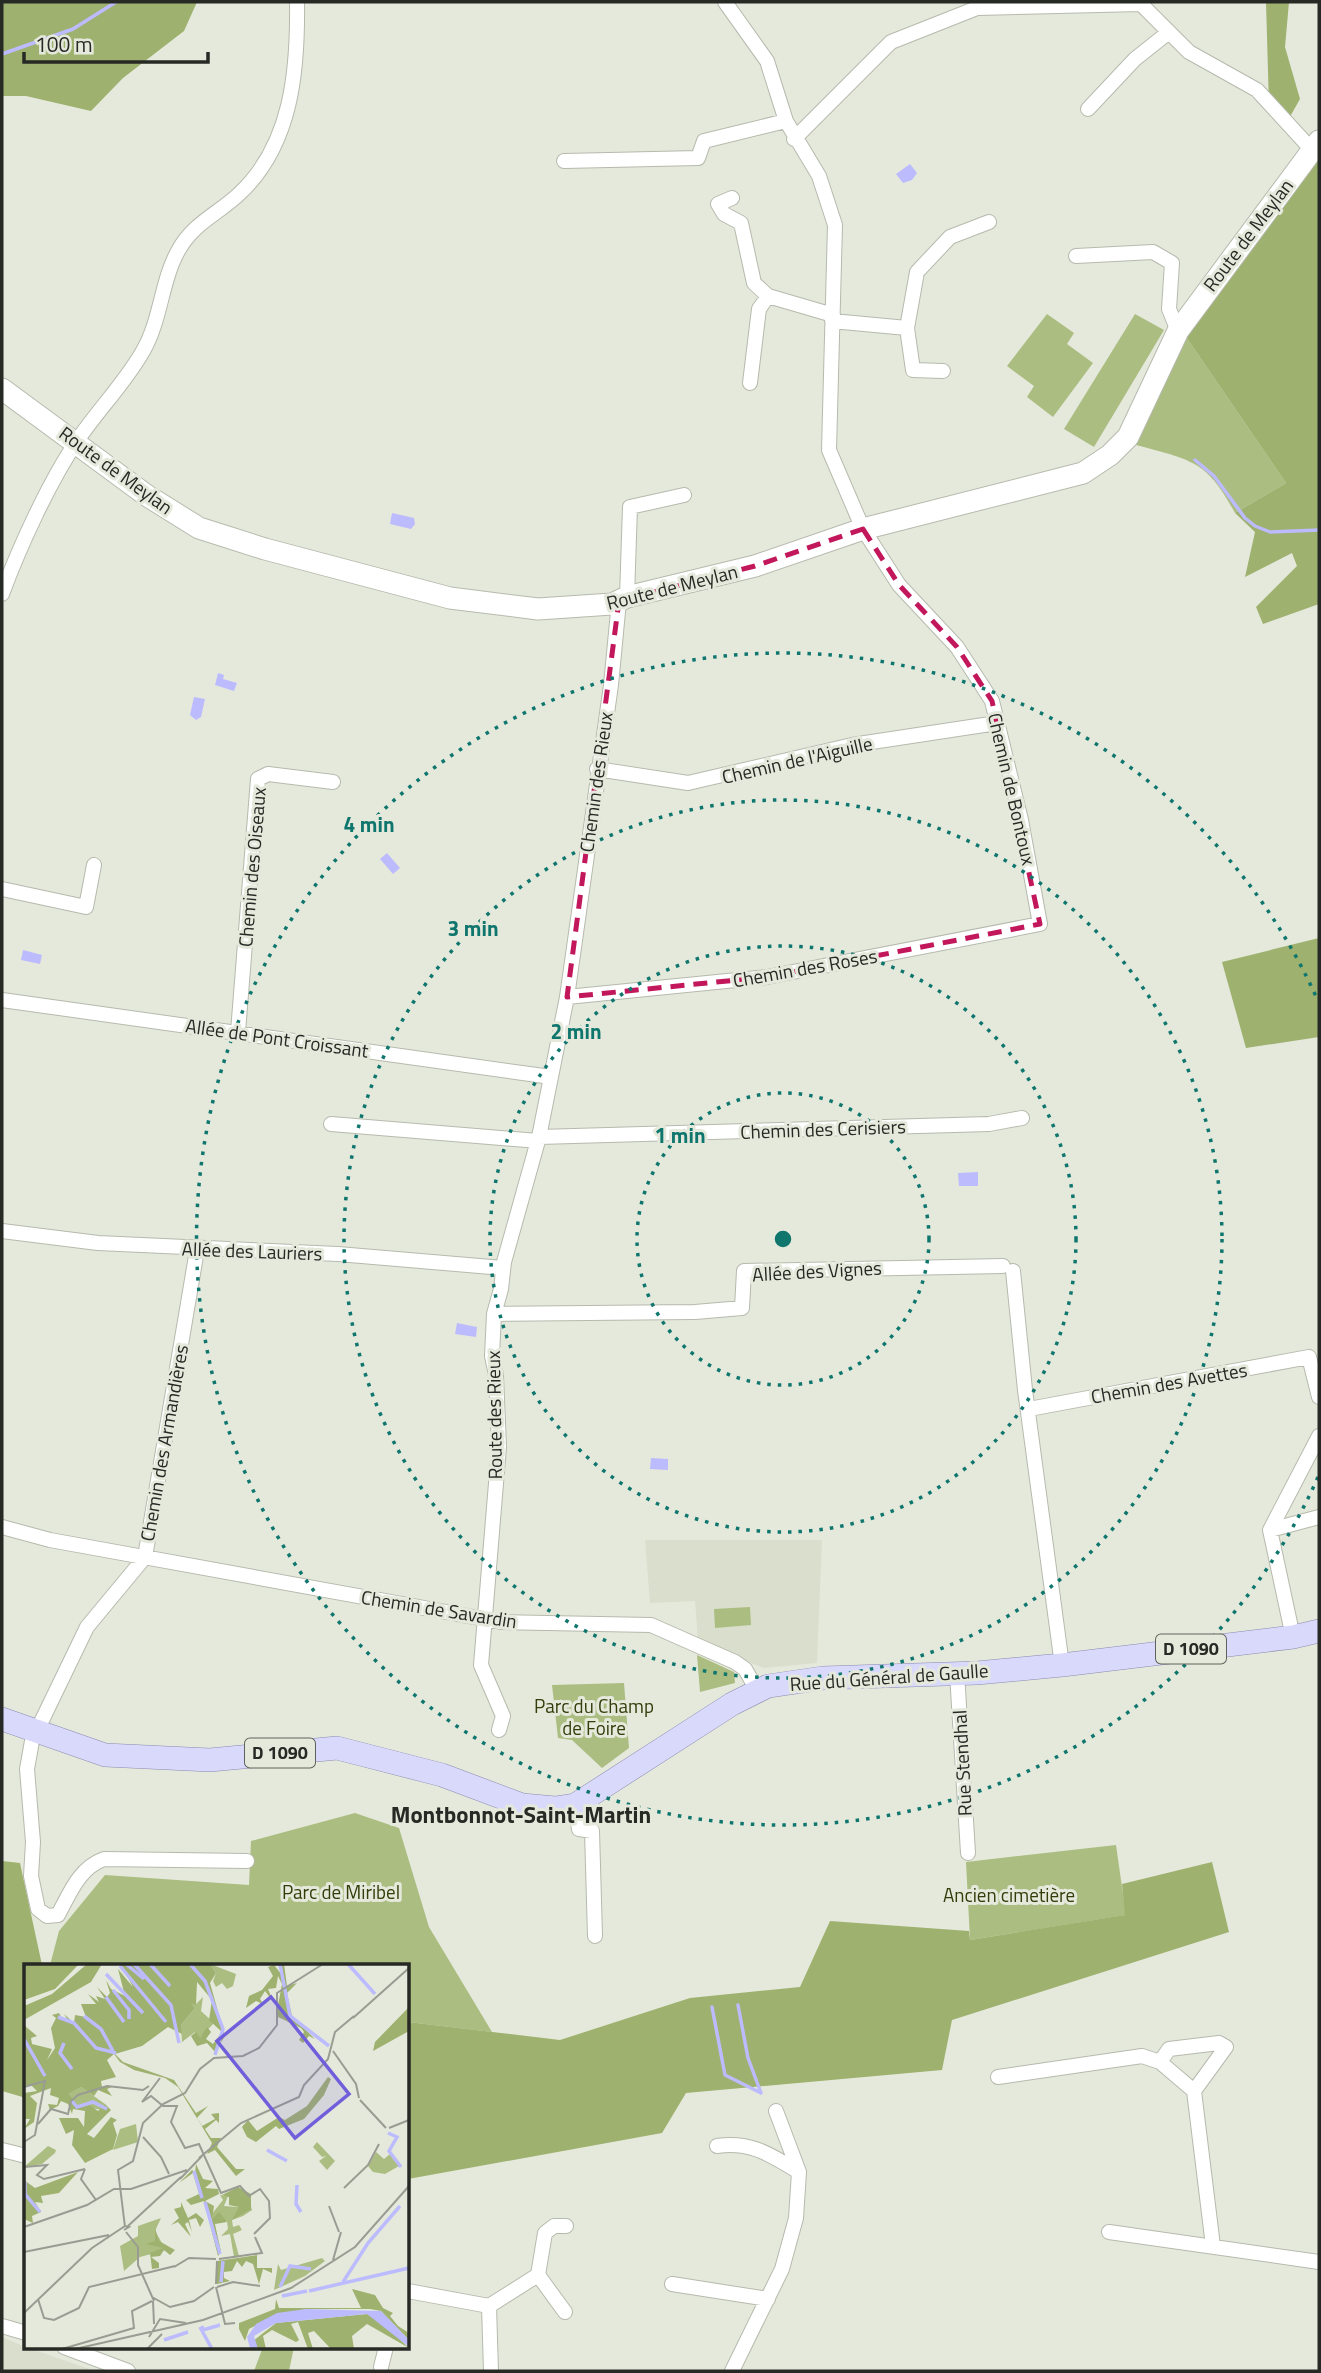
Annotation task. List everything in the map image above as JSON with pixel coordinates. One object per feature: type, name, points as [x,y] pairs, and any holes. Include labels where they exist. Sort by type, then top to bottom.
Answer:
[{"type":"main road","name":"Rue du Général de Gaulle","points":[[2,1719],[105,1755],[180,1760],[238,1759],[310,1748],[337,1748],[442,1775],[522,1805],[555,1808],[575,1805],[757,1690],[823,1678],[957,1673],[1062,1665],[1293,1637],[1319,1631]]},
{"type":"street","points":[[2,594],[48,491],[77,441],[143,352],[177,252],[202,219],[231,201],[260,174],[284,123],[298,59],[297,2]]},
{"type":"street","name":"Chemin de Bontoux","points":[[725,2],[767,61],[786,121],[794,139],[819,176],[835,225],[829,450],[863,529],[899,585],[957,648],[992,701],[1021,820],[1040,924]]},
{"type":"street","points":[[794,139],[891,42],[977,8],[1141,4],[1189,52],[1257,90],[1316,145]]},
{"type":"street","points":[[1088,109],[1110,83],[1169,32]]},
{"type":"street","points":[[564,161],[698,158],[704,141],[786,121]]},
{"type":"street","name":"Route de Meylan","points":[[2,388],[77,441],[146,495],[199,528],[265,550],[450,598],[538,609],[612,604],[755,566],[863,529],[1083,473],[1110,455],[1128,437],[1178,331],[1316,145]]},
{"type":"street","points":[[732,198],[718,204],[724,214],[741,223],[754,283],[768,296],[832,318],[907,328]]},
{"type":"street","points":[[943,371],[913,370],[907,328],[917,272],[950,237],[989,222]]},
{"type":"street","name":"Route de Meylan","points":[[1076,256],[1153,252],[1165,257],[1172,263],[1169,309],[1178,331]]},
{"type":"street","points":[[750,383],[759,309],[768,296]]},
{"type":"street","name":"Chemin des Rieux","points":[[572,962],[623,599],[630,507],[684,495]]},
{"type":"street","name":"Chemin de l'Aiguille","points":[[597,769],[688,783],[852,745],[997,723]]},
{"type":"street","name":"Chemin des Oiseaux","points":[[237,1032],[258,779],[268,774],[333,782]]},
{"type":"street","points":[[2,889],[86,907],[94,865]]},
{"type":"street","name":"Chemin des Roses","points":[[567,997],[767,977],[1040,924]]},
{"type":"street","name":"Route des Rieux","points":[[499,1730],[503,1716],[481,1665],[499,1447],[496,1375],[492,1356],[494,1314],[503,1268],[539,1140],[572,962]]},
{"type":"street","name":"Allée de Pont Croissant","points":[[2,1000],[551,1077]]},
{"type":"street","name":"Chemin des Cerisiers","points":[[539,1140],[989,1124],[1022,1118]]},
{"type":"street","points":[[331,1124],[539,1140]]},
{"type":"street","name":"Allée des Lauriers","points":[[2,1231],[98,1243],[197,1250],[338,1254],[503,1268]]},
{"type":"street","name":"Chemin des Armandières","points":[[197,1250],[145,1557],[87,1627],[36,1731],[27,1769],[33,1842],[31,1876],[38,1909],[47,1916],[58,1915],[80,1876],[93,1863],[104,1860],[247,1861]]},
{"type":"street","name":"Allée des Vignes","points":[[494,1314],[695,1312],[742,1308],[744,1271],[1008,1268],[1028,1409]]},
{"type":"street","name":"Chemin des Avettes","points":[[1028,1409],[1309,1357],[1319,1397]]},
{"type":"street","points":[[1028,1409],[1062,1665]]},
{"type":"street","points":[[1293,1637],[1270,1530],[1319,1436]]},
{"type":"street","points":[[1270,1530],[1319,1517]]},
{"type":"street","name":"Chemin de Savardin","points":[[2,1527],[50,1540],[485,1619],[651,1625],[736,1662],[745,1668],[757,1690]]},
{"type":"street","name":"Rue Stendhal","points":[[957,1673],[968,1853]]},
{"type":"street","points":[[575,1805],[579,1829],[592,1831],[595,1936]]},
{"type":"street","points":[[1160,2062],[1169,2049],[1219,2043],[1226,2047],[1194,2091]]},
{"type":"street","points":[[998,2077],[1142,2056],[1160,2062],[1194,2091],[1213,2246]]},
{"type":"street","points":[[732,2371],[790,2250],[796,2218],[799,2172],[776,2111]]},
{"type":"street","points":[[717,2146],[736,2143],[750,2145],[799,2172]]},
{"type":"street","points":[[2,2150],[24,2156]]},
{"type":"street","points":[[565,2312],[538,2275],[545,2233],[554,2226],[566,2227]]},
{"type":"street","points":[[1109,2232],[1319,2262]]},
{"type":"street","points":[[410,2291],[489,2306],[538,2275]]},
{"type":"street","points":[[672,2284],[768,2299]]},
{"type":"street","points":[[489,2306],[491,2371]]},
{"type":"street","points":[[2,2326],[24,2332]]},
{"type":"street","points":[[67,2348],[128,2371]]},
{"type":"street","points":[[106,2362],[111,2348]]},
{"type":"street","points":[[381,2367],[386,2348]]},
{"type":"highlighted area","points":[[863,529],[899,585],[957,647],[992,701],[1040,924],[767,977],[567,997],[619,601],[755,566]]},
{"type":"shaded area","points":[[645,1540],[822,1540],[817,1663],[764,1668],[698,1642],[695,1601],[650,1603]]},
{"type":"shaded area","points":[[2,2337],[24,2348],[95,2371],[2,2371]]},
{"type":"green space","points":[[2,2],[197,2],[184,31],[123,78],[91,111],[26,96],[2,96]]},
{"type":"green space","points":[[1266,2],[1289,2],[1285,47],[1300,99],[1287,122],[1269,106]]},
{"type":"green space","points":[[1319,157],[1319,604],[1263,624],[1256,607],[1297,566],[1292,553],[1245,577],[1255,532],[1235,513],[1286,483],[1184,334]]},
{"type":"green space","points":[[1047,314],[1074,333],[1067,344],[1093,363],[1053,417],[1027,397],[1034,386],[1007,366]]},
{"type":"green space","points":[[1135,314],[1164,330],[1094,447],[1064,429]]},
{"type":"green space","points":[[1184,334],[1286,483],[1235,513],[1215,482],[1196,465],[1171,454],[1136,445]]},
{"type":"green space","points":[[1319,938],[1319,1037],[1246,1048],[1222,962]]},
{"type":"green space","points":[[750,1607],[751,1625],[715,1628],[714,1609]]},
{"type":"green space","points":[[697,1655],[734,1672],[735,1683],[700,1692]]},
{"type":"green space","name":"Parc du Champ de Foire","points":[[624,1683],[629,1748],[602,1768],[572,1740],[558,1738],[552,1685]]},
{"type":"green space","name":"Parc de Miribel","points":[[355,1813],[399,1828],[429,1927],[492,2032],[410,2022],[410,1964],[50,1964],[59,1931],[105,1875],[249,1885],[251,1841]]},
{"type":"green space","name":"Ancien cimetière","points":[[1116,1845],[1126,1915],[970,1940],[966,1862]]},
{"type":"green space","points":[[2,1861],[20,1863],[42,1964],[24,1964],[24,2097],[2,2091]]},
{"type":"green space","points":[[1212,1862],[1229,1932],[952,2020],[942,2070],[686,2093],[662,2133],[410,2179],[410,2022],[560,2040],[690,1998],[800,1987],[830,1921],[969,1931],[970,1940],[1125,1915],[1122,1884]]},
{"type":"green space","points":[[263,2348],[294,2348],[289,2371],[254,2371]]},
{"type":"water","points":[[910,164],[917,173],[912,180],[903,183],[896,174]]},
{"type":"water","points":[[392,513],[414,518],[415,524],[411,529],[390,524]]},
{"type":"water","points":[[218,673],[224,675],[223,679],[237,683],[234,691],[215,685]]},
{"type":"water","points":[[194,697],[205,699],[201,717],[196,720],[190,715]]},
{"type":"water","points":[[387,853],[400,868],[393,874],[380,859]]},
{"type":"water","points":[[23,950],[42,955],[40,964],[21,960]]},
{"type":"water","points":[[978,1172],[978,1186],[959,1186],[958,1173]]},
{"type":"water","points":[[457,1323],[477,1327],[476,1337],[455,1334]]},
{"type":"water","points":[[651,1458],[668,1459],[668,1470],[650,1469]]},
{"type":"waterway","points":[[2,54],[73,29],[116,2]]},
{"type":"waterway","points":[[1195,460],[1214,476],[1245,518],[1255,526],[1270,532],[1319,530]]},
{"type":"waterway","points":[[738,2005],[748,2058],[761,2093]]},
{"type":"waterway","points":[[712,2007],[725,2075],[761,2093]]},
{"type":"district","name":"Montbonnot-Saint-Martin","points":[[521,1815]]}]
